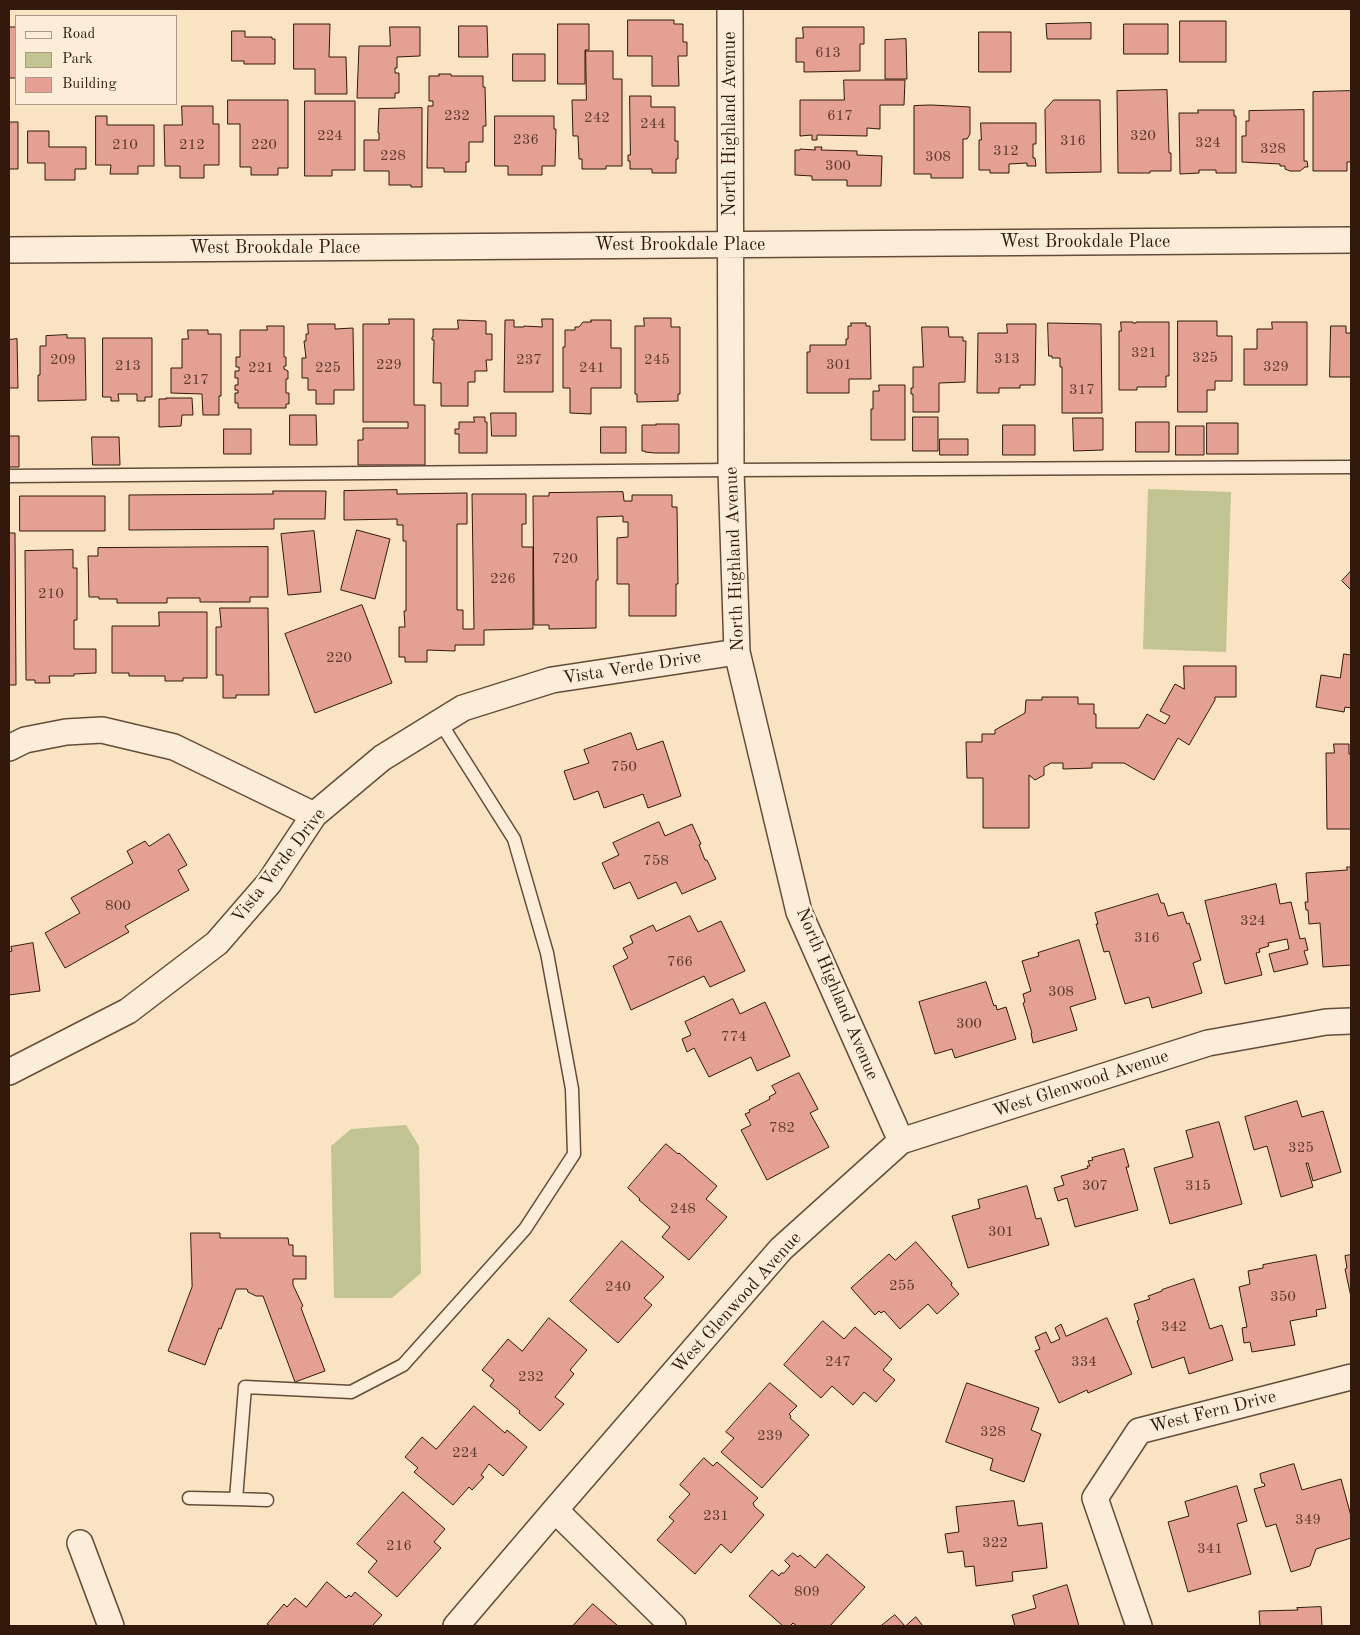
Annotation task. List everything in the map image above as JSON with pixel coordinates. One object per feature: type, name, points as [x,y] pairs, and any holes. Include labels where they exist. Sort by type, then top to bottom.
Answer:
[{"type":"street","name":"North Highland Avenue","points":[[730,9],[731,470],[736,652],[800,912],[901,1141]]},
{"type":"street","name":"West Brookdale Place","points":[[9,250],[1351,240]]},
{"type":"street","name":"Vista Verde Drive","points":[[9,1072],[128,1011],[217,943],[269,884],[314,815],[382,758],[463,708],[552,680],[736,652]]},
{"type":"street","points":[[9,748],[25,740],[66,732],[102,730],[174,747],[314,815]]},
{"type":"street","name":"West Glenwood Avenue","points":[[456,1626],[781,1249],[901,1141],[1208,1043],[1326,1022],[1351,1021]]},
{"type":"street","name":"West Fern Drive","points":[[1139,1626],[1095,1498],[1139,1431],[1351,1377]]},
{"type":"street","points":[[555,1510],[673,1626]]},
{"type":"street","points":[[80,1543],[111,1626]]},
{"type":"lane","points":[[9,476],[1351,467]]},
{"type":"lane","points":[[236,1499],[245,1387],[351,1392],[403,1365],[525,1229],[574,1154],[572,1088],[549,963],[514,839],[440,722]]},
{"type":"lane","points":[[189,1498],[266,1500]]},
{"type":"green space","points":[[1148,489],[1231,492],[1226,652],[1143,649]]},
{"type":"green space","points":[[406,1125],[419,1146],[421,1273],[392,1298],[334,1298],[331,1146],[351,1129]]},
{"type":"building","points":[[628,20],[674,20],[674,24],[683,24],[683,42],[687,42],[687,56],[678,56],[679,86],[652,86],[652,56],[628,56]]},
{"type":"building","points":[[1180,21],[1226,21],[1226,62],[1180,62]]},
{"type":"building","points":[[1091,23],[1091,39],[1047,39],[1046,24]]},
{"type":"building","points":[[294,24],[330,24],[329,57],[346,57],[347,94],[315,94],[315,69],[294,69]]},
{"type":"building","points":[[558,24],[589,24],[589,50],[585,50],[585,84],[558,84]]},
{"type":"building","points":[[1124,24],[1168,24],[1168,54],[1124,54]]},
{"type":"building","points":[[459,26],[487,26],[488,57],[459,57]]},
{"type":"building","points":[[9,27],[15,27],[15,78],[9,78]]},
{"type":"building","points":[[390,27],[420,27],[420,56],[397,57],[395,73],[399,73],[399,93],[395,93],[395,98],[357,98],[359,46],[390,46]]},
{"type":"building","points":[[803,27],[864,27],[864,44],[860,44],[860,71],[804,72],[804,62],[796,62],[796,38],[803,38]]},
{"type":"building","points":[[232,31],[245,31],[245,37],[272,37],[272,39],[275,39],[275,64],[244,64],[244,61],[232,61]]},
{"type":"building","points":[[979,32],[1011,32],[1011,72],[979,72]]},
{"type":"building","points":[[906,39],[907,79],[885,79],[885,40]]},
{"type":"building","points":[[586,51],[613,51],[613,79],[622,79],[622,166],[606,166],[606,169],[582,169],[582,159],[579,159],[578,136],[573,136],[572,100],[586,100]]},
{"type":"building","points":[[513,54],[545,54],[545,81],[513,81]]},
{"type":"building","points":[[439,74],[483,76],[486,126],[483,126],[483,142],[469,142],[469,162],[466,162],[466,172],[444,172],[444,168],[427,168],[428,106],[433,106],[433,101],[429,101],[429,76],[439,76]]},
{"type":"building","points":[[844,80],[905,80],[904,105],[880,105],[880,129],[867,128],[867,136],[817,135],[817,140],[812,140],[812,135],[800,136],[800,100],[844,100]]},
{"type":"building","points":[[1167,90],[1171,171],[1118,173],[1117,91]]},
{"type":"building","points":[[1351,91],[1351,162],[1347,162],[1347,171],[1313,171],[1313,92]]},
{"type":"building","points":[[630,96],[651,96],[651,107],[675,107],[675,141],[678,141],[676,173],[652,173],[652,169],[630,169],[628,155],[630,155]]},
{"type":"building","points":[[228,100],[288,100],[288,168],[278,168],[278,175],[251,175],[251,167],[240,167],[240,124],[228,124]]},
{"type":"building","points":[[1054,100],[1100,100],[1101,172],[1046,173],[1045,110]]},
{"type":"building","points":[[305,101],[355,101],[355,170],[332,170],[332,176],[305,176]]},
{"type":"building","points":[[182,106],[213,106],[213,124],[219,124],[219,165],[204,165],[204,178],[180,178],[180,166],[165,166],[164,125],[182,125]]},
{"type":"building","points":[[914,106],[970,107],[970,134],[967,139],[963,139],[963,178],[931,178],[931,174],[914,174]]},
{"type":"building","points":[[422,108],[422,187],[389,185],[389,171],[364,171],[364,140],[379,140],[379,109]]},
{"type":"building","points":[[1198,110],[1234,110],[1234,116],[1236,116],[1236,173],[1216,173],[1216,170],[1199,170],[1199,173],[1180,174],[1179,113],[1198,113]]},
{"type":"building","points":[[1304,110],[1304,161],[1307,161],[1308,167],[1300,171],[1290,171],[1285,169],[1285,166],[1280,166],[1280,164],[1242,162],[1242,136],[1246,136],[1246,121],[1249,121],[1249,111]]},
{"type":"building","points":[[96,116],[107,116],[107,125],[154,125],[154,166],[138,166],[138,174],[110,174],[111,165],[96,165]]},
{"type":"building","points":[[495,116],[554,116],[554,129],[556,129],[555,166],[542,166],[542,175],[508,175],[508,166],[495,166]]},
{"type":"building","points":[[9,122],[18,122],[18,169],[9,169]]},
{"type":"building","points":[[981,123],[1036,123],[1036,144],[1033,144],[1033,158],[1035,158],[1036,166],[1027,166],[1027,163],[1009,164],[1009,173],[990,173],[990,170],[979,170]]},
{"type":"building","points":[[28,131],[49,131],[49,147],[86,147],[86,169],[75,169],[75,180],[45,180],[45,163],[28,163]]},
{"type":"building","points":[[815,147],[822,147],[821,150],[857,151],[857,155],[882,156],[881,186],[847,186],[847,180],[812,180],[812,176],[795,175],[795,150],[815,150]]},
{"type":"building","points":[[644,318],[671,318],[671,327],[680,327],[680,394],[678,394],[678,401],[637,402],[637,394],[635,394],[635,326],[644,326]]},
{"type":"building","points":[[389,319],[414,319],[414,405],[425,405],[425,465],[358,465],[358,440],[363,440],[363,428],[408,428],[408,422],[363,422],[363,324],[389,324]]},
{"type":"building","points":[[542,319],[553,319],[553,392],[504,392],[505,320],[514,320],[514,327],[542,327]]},
{"type":"building","points":[[458,320],[486,321],[486,334],[492,334],[492,360],[486,360],[487,371],[475,371],[475,382],[468,382],[468,406],[441,406],[441,383],[433,383],[433,329],[458,329]]},
{"type":"building","points":[[591,320],[611,320],[611,348],[621,348],[621,388],[591,388],[591,414],[570,413],[570,388],[563,388],[565,330],[575,330],[575,327],[579,327],[583,322],[591,322]]},
{"type":"building","points":[[1178,321],[1217,321],[1217,336],[1232,336],[1232,381],[1215,381],[1215,390],[1207,390],[1207,412],[1178,412]]},
{"type":"building","points":[[1121,322],[1169,322],[1169,376],[1166,376],[1166,387],[1137,387],[1137,390],[1119,390],[1119,331],[1121,331]]},
{"type":"building","points":[[1272,322],[1307,322],[1307,385],[1244,385],[1244,349],[1257,349],[1257,329],[1272,329]]},
{"type":"building","points":[[851,323],[866,323],[866,326],[870,326],[871,379],[849,379],[849,393],[807,393],[807,352],[810,352],[810,345],[846,345],[848,326],[851,326]]},
{"type":"building","points":[[1048,323],[1101,324],[1102,413],[1062,413],[1062,367],[1060,367],[1060,358],[1049,356]]},
{"type":"building","points":[[308,324],[335,324],[335,329],[353,328],[354,390],[334,390],[334,404],[316,404],[316,390],[308,390],[308,378],[302,378],[302,358],[306,358],[304,341],[306,341],[306,334],[308,334]]},
{"type":"building","points":[[1007,324],[1036,324],[1035,385],[1020,385],[1020,388],[999,388],[999,393],[977,393],[978,333],[1007,333]]},
{"type":"building","points":[[267,326],[284,326],[284,357],[286,357],[286,366],[284,366],[284,369],[288,371],[286,393],[289,393],[289,404],[286,404],[286,408],[238,408],[238,403],[235,403],[235,393],[238,393],[238,390],[235,390],[235,385],[238,385],[238,378],[235,378],[235,371],[239,371],[239,367],[236,367],[236,357],[240,357],[240,330],[267,330]]},
{"type":"building","points":[[1331,326],[1346,326],[1346,333],[1351,333],[1351,377],[1330,377]]},
{"type":"building","points":[[922,327],[948,327],[949,337],[963,337],[963,341],[966,341],[965,382],[939,383],[939,412],[913,412],[911,388],[913,388],[913,367],[923,367]]},
{"type":"building","points":[[188,330],[208,330],[208,334],[221,334],[221,396],[219,396],[219,415],[203,415],[202,394],[171,393],[171,368],[182,368],[182,339],[188,339]]},
{"type":"building","points":[[67,335],[67,338],[85,338],[86,400],[38,401],[40,346],[46,346],[46,336]]},
{"type":"building","points":[[103,338],[152,338],[152,397],[145,397],[145,401],[137,401],[137,394],[118,394],[119,401],[111,401],[111,397],[103,397]]},
{"type":"building","points":[[17,339],[18,388],[9,388],[9,340]]},
{"type":"building","points":[[879,385],[905,385],[905,440],[871,440],[873,391],[879,391]]},
{"type":"building","points":[[192,398],[193,415],[182,415],[181,426],[159,427],[159,399]]},
{"type":"building","points":[[491,413],[516,413],[516,436],[492,436]]},
{"type":"building","points":[[290,415],[316,415],[317,445],[290,445]]},
{"type":"building","points":[[474,417],[485,417],[485,422],[487,422],[487,453],[459,453],[459,434],[455,434],[455,429],[459,429],[459,422],[474,422]]},
{"type":"building","points":[[913,417],[938,417],[938,451],[913,451]]},
{"type":"building","points":[[1073,418],[1103,418],[1103,450],[1074,451]]},
{"type":"building","points":[[1136,422],[1169,422],[1169,452],[1136,452]]},
{"type":"building","points":[[1207,423],[1238,423],[1238,454],[1207,454]]},
{"type":"building","points":[[679,424],[679,453],[642,451],[642,425]]},
{"type":"building","points":[[1003,425],[1035,425],[1035,455],[1003,455]]},
{"type":"building","points":[[1176,426],[1204,426],[1204,455],[1176,455]]},
{"type":"building","points":[[601,427],[626,427],[626,453],[601,453]]},
{"type":"building","points":[[224,429],[251,429],[251,454],[224,454]]},
{"type":"building","points":[[9,436],[19,436],[19,467],[9,467]]},
{"type":"building","points":[[92,437],[119,437],[120,465],[93,465]]},
{"type":"building","points":[[940,439],[968,439],[968,455],[940,455]]},
{"type":"building","points":[[397,490],[397,494],[467,493],[467,524],[457,524],[457,610],[463,610],[463,629],[474,629],[472,494],[526,494],[526,524],[522,524],[522,547],[533,547],[533,629],[484,630],[484,645],[455,645],[455,651],[427,650],[427,662],[405,662],[405,657],[399,657],[399,627],[405,627],[404,611],[406,611],[406,541],[403,541],[403,525],[397,525],[397,519],[344,520],[344,491]]},
{"type":"building","points":[[273,491],[326,491],[325,519],[274,519],[274,529],[129,530],[129,495],[273,494]]},
{"type":"building","points":[[623,492],[624,501],[632,501],[632,495],[672,495],[672,507],[677,507],[678,584],[676,584],[676,616],[629,616],[629,584],[617,584],[617,538],[628,537],[628,522],[623,522],[623,516],[597,517],[598,580],[596,580],[596,628],[549,629],[549,625],[534,625],[533,496],[549,496],[549,493]]},
{"type":"building","points":[[20,496],[105,496],[105,531],[20,531]]},
{"type":"building","points":[[357,530],[390,539],[375,599],[341,590]]},
{"type":"building","points":[[314,531],[321,592],[288,595],[281,534]]},
{"type":"building","points":[[9,533],[15,533],[16,685],[9,685]]},
{"type":"building","points":[[268,547],[268,597],[250,597],[250,602],[200,602],[200,598],[167,598],[167,603],[117,603],[117,599],[89,597],[88,556],[98,556],[98,548]]},
{"type":"building","points":[[73,550],[73,568],[77,568],[77,620],[74,620],[74,649],[96,649],[96,673],[74,674],[74,676],[49,676],[50,683],[35,683],[35,680],[26,680],[25,551]]},
{"type":"building","points":[[1351,571],[1351,590],[1342,581]]},
{"type":"building","points":[[362,605],[392,683],[315,713],[285,634]]},
{"type":"building","points":[[220,608],[268,608],[269,695],[236,695],[236,698],[223,698],[223,675],[216,675],[216,627],[221,627]]},
{"type":"building","points":[[159,612],[207,612],[207,678],[183,678],[183,681],[165,681],[165,676],[129,676],[129,673],[112,673],[112,626],[159,626]]},
{"type":"building","points":[[1344,654],[1351,655],[1351,708],[1345,707],[1344,712],[1316,707],[1321,675],[1340,678]]},
{"type":"building","points":[[1184,666],[1236,666],[1236,697],[1215,697],[1189,745],[1178,738],[1154,780],[1124,763],[1092,763],[1092,768],[1063,769],[1063,763],[1051,763],[1044,767],[1044,775],[1035,780],[1029,775],[1029,828],[983,828],[983,778],[967,778],[966,742],[982,742],[982,734],[995,734],[995,730],[1025,713],[1026,700],[1042,700],[1042,697],[1078,697],[1078,704],[1094,704],[1096,728],[1139,728],[1147,714],[1165,724],[1170,716],[1160,711],[1175,684],[1184,689]]},
{"type":"building","points":[[631,733],[637,750],[663,741],[681,796],[648,808],[643,794],[604,808],[598,791],[574,800],[564,771],[589,763],[584,750]]},
{"type":"building","points":[[1334,744],[1349,744],[1349,754],[1351,754],[1351,829],[1327,829],[1326,753],[1334,753]]},
{"type":"building","points":[[659,822],[665,836],[692,824],[701,844],[699,845],[705,860],[707,860],[716,879],[682,894],[676,882],[638,899],[630,882],[614,889],[602,863],[619,855],[613,843]]},
{"type":"building","points":[[169,834],[187,865],[178,870],[189,890],[125,926],[129,932],[65,968],[45,933],[80,913],[71,898],[133,863],[127,851],[145,841],[149,846]]},
{"type":"building","points":[[1347,867],[1351,867],[1351,965],[1323,967],[1320,923],[1309,924],[1308,910],[1306,910],[1305,902],[1308,902],[1306,873],[1347,870]]},
{"type":"building","points":[[1276,884],[1280,904],[1291,902],[1300,939],[1305,938],[1308,950],[1304,951],[1308,964],[1274,972],[1269,954],[1289,949],[1287,939],[1268,943],[1269,946],[1259,949],[1260,952],[1256,953],[1262,975],[1225,984],[1205,901]]},
{"type":"building","points":[[1158,894],[1161,903],[1164,903],[1168,916],[1183,912],[1187,924],[1189,923],[1201,960],[1193,963],[1202,993],[1152,1008],[1149,997],[1125,1004],[1109,951],[1104,952],[1095,913]]},
{"type":"building","points":[[690,916],[698,932],[721,921],[745,971],[710,987],[704,976],[631,1010],[613,966],[628,958],[623,948],[633,943],[630,936],[653,925],[656,931]]},
{"type":"building","points":[[1079,940],[1096,999],[1070,1007],[1077,1030],[1033,1043],[1023,1003],[1025,1002],[1023,994],[1031,991],[1022,961],[1039,956],[1038,953]]},
{"type":"building","points":[[33,943],[40,991],[9,995],[9,952],[12,951],[11,947]]},
{"type":"building","points":[[986,982],[997,1010],[1006,1007],[1016,1039],[955,1058],[952,1049],[935,1054],[919,1002]]},
{"type":"building","points":[[733,999],[740,1014],[765,1002],[790,1056],[757,1071],[751,1057],[709,1077],[694,1048],[687,1052],[682,1039],[691,1035],[685,1022]]},
{"type":"building","points":[[799,1073],[818,1109],[810,1113],[829,1147],[767,1180],[741,1130],[751,1125],[745,1114],[770,1099],[769,1097],[776,1093],[772,1086]]},
{"type":"building","points":[[1297,1101],[1302,1117],[1323,1111],[1341,1172],[1313,1181],[1308,1163],[1306,1163],[1313,1187],[1281,1197],[1267,1146],[1254,1150],[1245,1117]]},
{"type":"building","points":[[1219,1122],[1242,1204],[1170,1224],[1154,1168],[1193,1157],[1186,1131]]},
{"type":"building","points":[[666,1144],[717,1186],[706,1199],[727,1217],[689,1260],[662,1237],[670,1227],[628,1188]]},
{"type":"building","points":[[1124,1149],[1129,1167],[1126,1167],[1138,1210],[1075,1227],[1067,1198],[1058,1201],[1054,1188],[1064,1185],[1061,1176],[1088,1168],[1087,1166],[1090,1166],[1088,1161],[1093,1160],[1092,1158]]},
{"type":"building","points":[[1027,1186],[1036,1219],[1041,1218],[1049,1245],[968,1268],[952,1216],[980,1208],[978,1200]]},
{"type":"building","points":[[191,1233],[220,1233],[220,1238],[288,1238],[289,1245],[293,1245],[293,1256],[306,1256],[306,1279],[293,1279],[293,1285],[303,1306],[301,1308],[325,1371],[295,1382],[263,1296],[256,1296],[248,1292],[247,1289],[236,1289],[205,1365],[168,1351],[192,1287]]},
{"type":"building","points":[[622,1241],[664,1277],[644,1298],[652,1305],[618,1343],[570,1301]]},
{"type":"building","points":[[916,1242],[952,1283],[951,1285],[959,1294],[937,1314],[928,1304],[900,1329],[884,1311],[881,1313],[879,1311],[875,1315],[851,1288],[889,1254],[895,1260]]},
{"type":"building","points":[[1316,1255],[1326,1308],[1316,1310],[1317,1316],[1290,1321],[1295,1345],[1252,1352],[1250,1342],[1244,1343],[1242,1328],[1247,1327],[1239,1287],[1250,1284],[1248,1271],[1263,1268],[1263,1265]]},
{"type":"building","points":[[1351,1255],[1351,1297],[1345,1269],[1347,1268],[1345,1256]]},
{"type":"building","points":[[1194,1279],[1210,1329],[1222,1325],[1233,1360],[1189,1374],[1184,1357],[1152,1368],[1137,1321],[1139,1320],[1134,1304],[1150,1299],[1148,1296],[1162,1290]]},
{"type":"building","points":[[549,1318],[587,1350],[570,1370],[574,1374],[555,1397],[564,1404],[540,1431],[490,1386],[494,1380],[482,1370],[508,1339],[522,1351]]},
{"type":"building","points":[[1107,1318],[1132,1374],[1088,1393],[1087,1390],[1059,1403],[1035,1351],[1040,1349],[1035,1337],[1046,1332],[1051,1343],[1060,1339],[1055,1328],[1061,1324],[1066,1336]]},
{"type":"building","points":[[823,1321],[844,1339],[855,1327],[892,1359],[883,1370],[895,1380],[876,1402],[864,1392],[853,1405],[832,1386],[821,1398],[784,1365]]},
{"type":"building","points":[[770,1383],[797,1406],[789,1414],[790,1418],[809,1435],[762,1488],[721,1452],[734,1438],[726,1432]]},
{"type":"building","points":[[967,1383],[1039,1408],[1031,1430],[1041,1434],[1024,1482],[990,1470],[993,1459],[946,1442]]},
{"type":"building","points":[[474,1406],[505,1433],[507,1430],[527,1447],[503,1476],[489,1464],[481,1475],[484,1477],[472,1490],[469,1487],[453,1505],[414,1472],[418,1468],[405,1457],[422,1437],[436,1449]]},
{"type":"building","points":[[704,1458],[713,1466],[717,1462],[758,1498],[753,1503],[754,1506],[764,1515],[731,1553],[721,1544],[695,1574],[657,1540],[674,1521],[669,1517],[690,1494],[680,1485]]},
{"type":"building","points":[[1294,1464],[1302,1490],[1341,1479],[1351,1516],[1351,1538],[1316,1549],[1310,1566],[1291,1572],[1276,1524],[1266,1527],[1254,1489],[1265,1486],[1262,1483],[1260,1474]]},
{"type":"building","points":[[1237,1486],[1247,1521],[1237,1524],[1251,1574],[1188,1592],[1168,1522],[1189,1516],[1185,1502]]},
{"type":"building","points":[[403,1492],[445,1529],[434,1542],[441,1548],[397,1597],[368,1572],[377,1561],[357,1544]]},
{"type":"building","points":[[1014,1501],[1018,1526],[1042,1523],[1047,1568],[1012,1572],[1013,1581],[976,1586],[974,1566],[965,1567],[963,1551],[948,1553],[945,1534],[959,1532],[956,1507]]},
{"type":"building","points":[[793,1553],[798,1557],[800,1555],[815,1568],[827,1554],[865,1587],[830,1626],[797,1626],[793,1623],[790,1626],[783,1626],[749,1596],[772,1570],[779,1576],[781,1573],[784,1573],[790,1566],[785,1561]]},
{"type":"building","points":[[327,1582],[346,1598],[349,1595],[351,1597],[355,1592],[382,1615],[372,1626],[270,1626],[267,1624],[284,1604],[287,1607],[295,1598],[306,1607]]},
{"type":"building","points":[[1067,1585],[1079,1626],[1015,1626],[1012,1615],[1036,1608],[1033,1596]]},
{"type":"building","points":[[593,1604],[618,1626],[573,1626]]},
{"type":"building","points":[[1321,1607],[1322,1626],[1260,1626],[1259,1611],[1298,1610],[1297,1608]]},
{"type":"building","points":[[895,1615],[905,1626],[881,1626]]},
{"type":"building","points":[[916,1617],[923,1626],[906,1626]]}]
